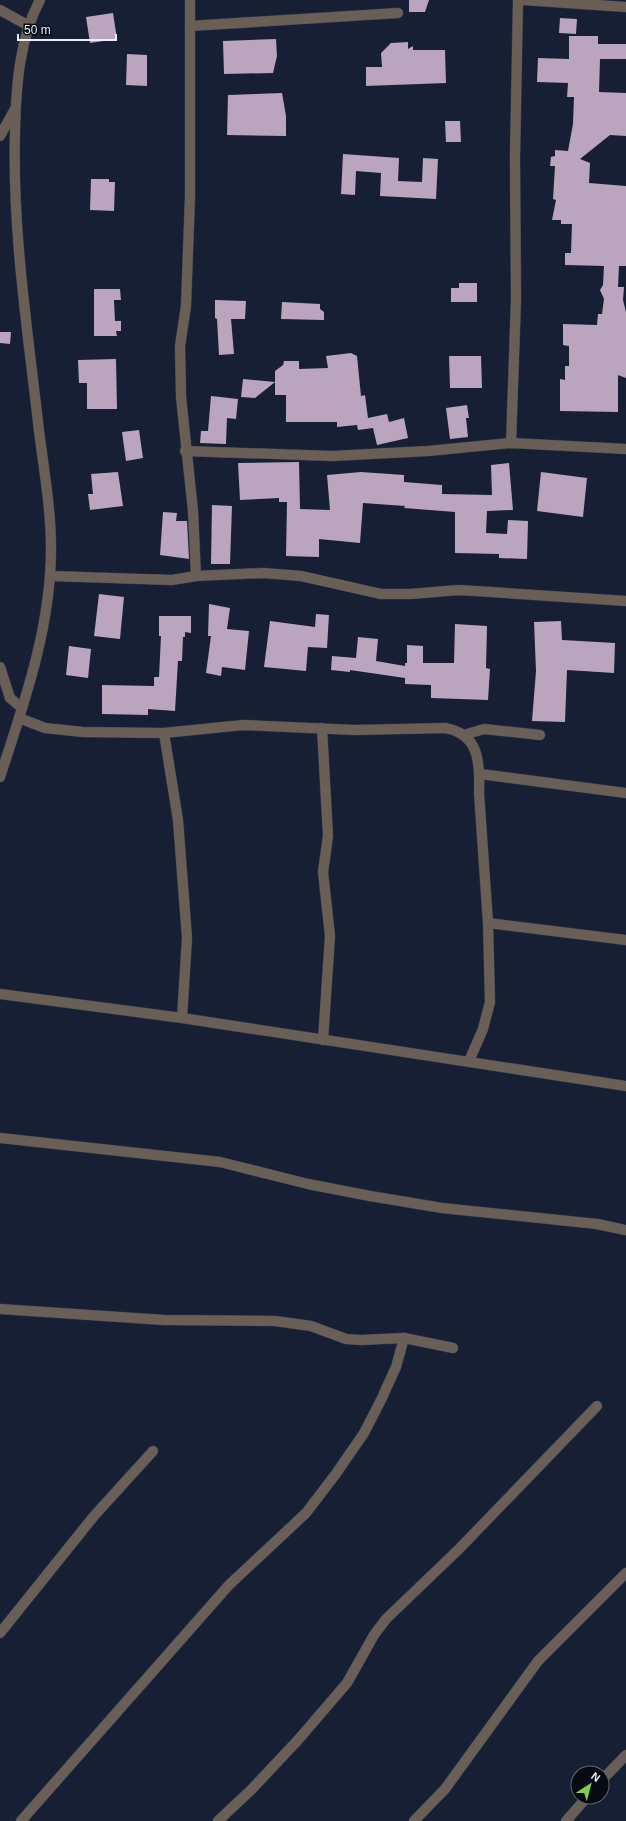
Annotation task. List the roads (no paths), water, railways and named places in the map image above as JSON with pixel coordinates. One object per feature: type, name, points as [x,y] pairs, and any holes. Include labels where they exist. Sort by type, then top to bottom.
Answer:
[{"type":"street","points":[[190,0],[190,196],[186,306],[180,346],[181,397],[185,451],[193,511],[196,576]]},
{"type":"street","points":[[511,444],[516,300],[515,157],[518,0]]},
{"type":"street","points":[[524,0],[626,7]]},
{"type":"street","points":[[0,776],[38,652],[51,576],[49,510],[17,225],[13,173],[15,109],[22,57],[29,26],[39,1]]},
{"type":"street","points":[[0,10],[29,26]]},
{"type":"street","points":[[190,26],[398,14]]},
{"type":"street","points":[[0,136],[15,109]]},
{"type":"street","points":[[185,451],[332,456],[428,451],[511,444],[626,449]]},
{"type":"street","points":[[51,576],[172,580],[196,576],[263,573],[301,576],[381,594],[410,594],[459,590],[626,601]]},
{"type":"street","points":[[0,667],[10,698],[22,708]]},
{"type":"street","points":[[19,718],[45,728],[84,732],[164,733],[229,725],[322,728],[445,728],[455,730],[464,735],[476,751],[480,774],[479,793],[488,923],[490,1002],[484,1029],[469,1061]]},
{"type":"street","points":[[322,728],[328,836],[323,872],[330,936],[323,1040]]},
{"type":"street","points":[[464,735],[484,729],[540,735]]},
{"type":"street","points":[[164,733],[178,820],[187,938],[182,1018]]},
{"type":"street","points":[[480,774],[626,793]]},
{"type":"street","points":[[488,923],[626,940]]},
{"type":"street","points":[[0,994],[182,1018],[626,1086]]},
{"type":"street","points":[[0,1138],[220,1162],[308,1184],[377,1198],[442,1208],[597,1224],[626,1230]]},
{"type":"street","points":[[0,1309],[164,1320],[275,1321],[311,1326],[346,1339],[360,1340],[404,1338],[453,1348]]},
{"type":"street","points":[[21,1821],[229,1585],[306,1513],[364,1433],[396,1367],[404,1338]]},
{"type":"street","points":[[218,1821],[252,1789],[298,1740],[348,1682],[374,1635],[386,1619],[459,1549],[597,1406]]},
{"type":"street","points":[[0,1633],[94,1516],[153,1451]]},
{"type":"street","points":[[414,1821],[445,1789],[538,1661],[626,1573]]},
{"type":"street","points":[[610,1772],[626,1755]]},
{"type":"street","points":[[566,1821],[580,1805]]}]
